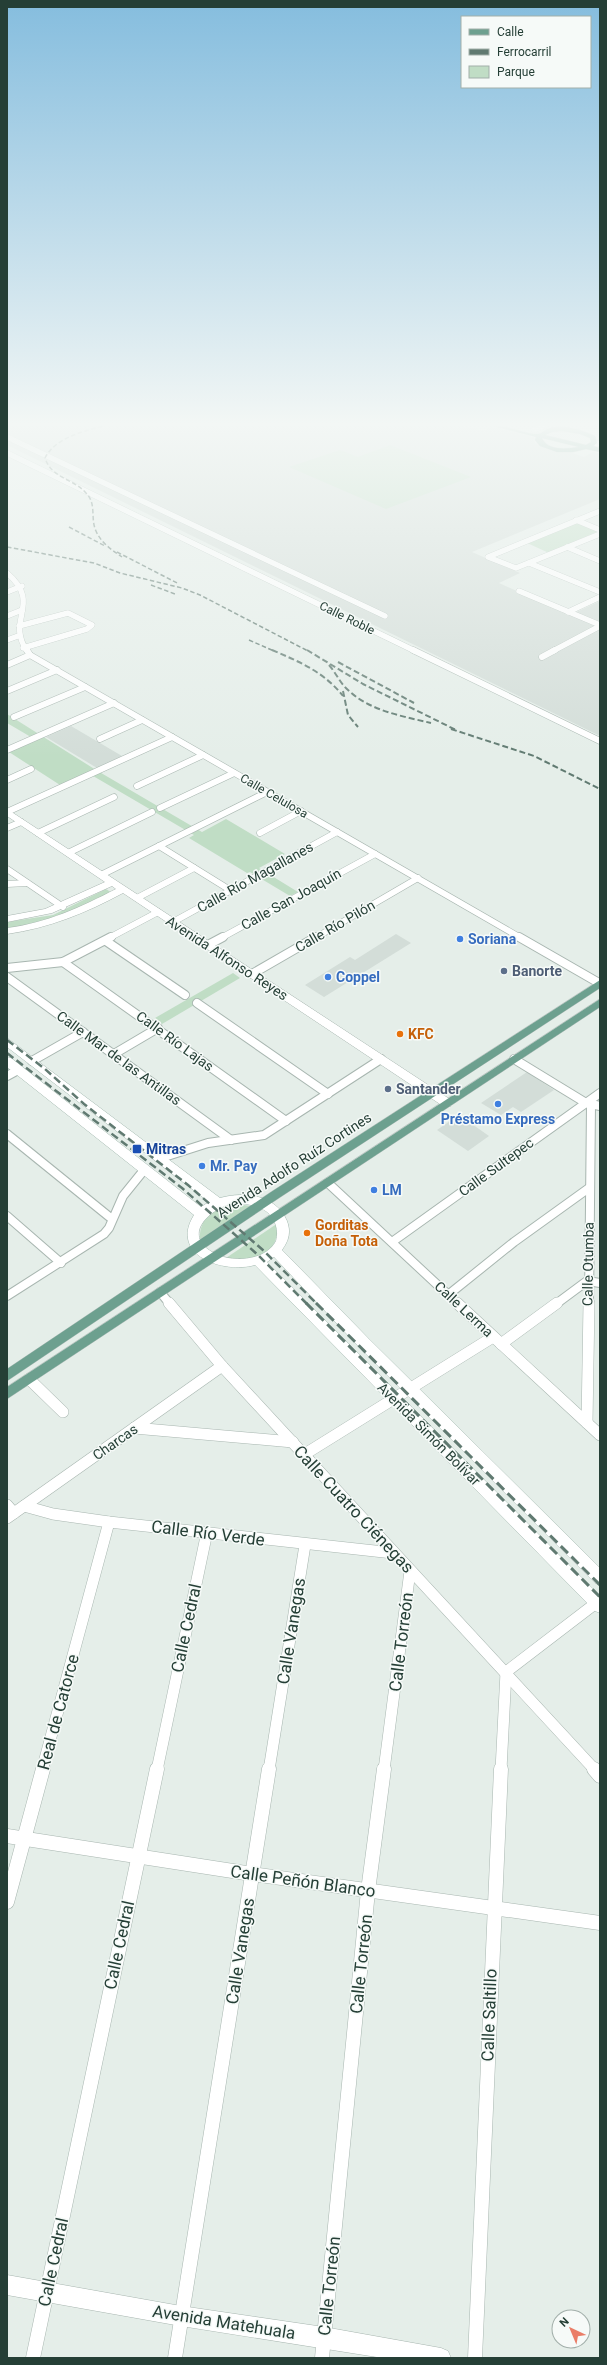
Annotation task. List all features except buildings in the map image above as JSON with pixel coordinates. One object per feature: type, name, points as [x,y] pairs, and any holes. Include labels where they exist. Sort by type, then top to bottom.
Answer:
[{"type":"main road","name":"Avenida Alfonso Reyes","points":[[8,814],[447,1103]]},
{"type":"main road","points":[[7,919],[27,918],[64,907],[112,882]]},
{"type":"main road","points":[[7,931],[39,926],[64,918],[123,889]]},
{"type":"main road","name":"Avenida Adolfo Ruíz Cortines","points":[[7,1376],[198,1247],[600,983]]},
{"type":"main road","points":[[7,1394],[277,1214],[328,1183],[600,1002]]},
{"type":"main road","points":[[7,1042],[218,1203]]},
{"type":"main road","points":[[7,1061],[201,1214]]},
{"type":"main road","points":[[244,1199],[263,1204],[277,1214],[284,1227],[282,1241],[275,1250],[258,1261],[233,1265],[210,1259],[198,1247],[193,1230],[201,1214],[218,1203],[244,1199]]},
{"type":"main road","name":"Avenida Simón Bolívar","points":[[275,1250],[410,1389],[600,1578]]},
{"type":"main road","points":[[180,1260],[186,1260],[192,1263],[191,1272]]},
{"type":"main road","name":"Avenida Simón Bolívar","points":[[258,1261],[599,1603]]},
{"type":"main road","name":"Avenida Matehuala","points":[[7,2284],[181,2316],[324,2337],[441,2358]]},
{"type":"street","name":"Calle Roble","points":[[177,536],[600,741]]},
{"type":"street","points":[[217,536],[385,616]]},
{"type":"street","points":[[537,536],[488,557],[509,567],[516,568],[594,536]]},
{"type":"street","points":[[566,548],[600,561]]},
{"type":"street","points":[[529,563],[600,592]]},
{"type":"street","points":[[7,573],[22,586],[7,592]]},
{"type":"street","name":"Calle Celulosa","points":[[22,586],[24,596],[18,636],[23,648],[30,655],[600,983]]},
{"type":"street","points":[[519,591],[600,626]]},
{"type":"street","points":[[568,612],[600,596]]},
{"type":"street","points":[[7,616],[22,610]]},
{"type":"street","points":[[19,626],[68,613],[91,624],[92,626],[23,648]]},
{"type":"street","points":[[542,657],[600,626]]},
{"type":"street","points":[[7,640],[18,636]]},
{"type":"street","points":[[7,665],[30,655]]},
{"type":"street","points":[[7,691],[56,670]]},
{"type":"street","points":[[14,717],[85,687]]},
{"type":"street","points":[[7,750],[114,703]]},
{"type":"street","points":[[100,739],[142,720]]},
{"type":"street","points":[[8,814],[172,737]]},
{"type":"street","points":[[137,786],[202,755]]},
{"type":"street","points":[[7,780],[31,769]]},
{"type":"street","points":[[160,808],[234,773]]},
{"type":"street","points":[[102,875],[267,792]]},
{"type":"street","points":[[38,833],[114,796]]},
{"type":"street","points":[[260,833],[301,811]]},
{"type":"street","points":[[68,854],[152,812]]},
{"type":"street","points":[[7,828],[21,822]]},
{"type":"street","name":"Calle Río Magallanes","points":[[173,922],[337,832]]},
{"type":"street","points":[[159,846],[230,890]]},
{"type":"street","name":"Calle San Joaquín","points":[[208,945],[375,854]]},
{"type":"street","points":[[137,898],[194,868]]},
{"type":"street","points":[[7,869],[64,907]]},
{"type":"street","name":"Calle Río Pilón","points":[[252,974],[418,878]]},
{"type":"street","points":[[7,884],[27,883]]},
{"type":"street","points":[[7,968],[63,962],[106,941],[158,912]]},
{"type":"street","points":[[106,941],[185,996]]},
{"type":"street","name":"Calle Río Lajas","points":[[63,962],[158,1028],[286,1121]]},
{"type":"street","name":"Calle Mar de las Antillas","points":[[7,977],[231,1140]]},
{"type":"street","points":[[197,1003],[328,1094]]},
{"type":"street","points":[[114,1054],[158,1028]]},
{"type":"street","points":[[32,1061],[83,1032]]},
{"type":"street","points":[[161,1158],[191,1147],[264,1135],[381,1059]]},
{"type":"street","points":[[514,1059],[592,1104]]},
{"type":"street","points":[[7,1076],[18,1070]]},
{"type":"street","name":"Calle Sultepec","points":[[392,1242],[592,1104],[600,1093]]},
{"type":"street","name":"Calle Otumba","points":[[587,1423],[587,1281],[592,1104]]},
{"type":"street","points":[[7,1134],[112,1219]]},
{"type":"street","points":[[7,1296],[104,1234],[109,1228],[123,1196],[144,1170]]},
{"type":"street","name":"Calle Lerma","points":[[328,1183],[600,1435]]},
{"type":"street","points":[[448,1295],[514,1242],[589,1188]]},
{"type":"street","points":[[7,1216],[60,1263]]},
{"type":"street","points":[[501,1344],[587,1281],[600,1283]]},
{"type":"street","name":"Calle Cuatro Ciénegas","points":[[160,1292],[222,1366],[305,1454],[393,1553],[506,1672],[600,1776]]},
{"type":"street","points":[[305,1454],[493,1336]]},
{"type":"street","name":"Charcas","points":[[9,1512],[24,1506],[222,1366]]},
{"type":"street","points":[[30,1379],[63,1412]]},
{"type":"street","points":[[134,1428],[293,1442]]},
{"type":"street","name":"Calle Río Verde","points":[[24,1506],[53,1514],[109,1522],[207,1532],[305,1545],[393,1553]]},
{"type":"street","name":"Real de Catorce","points":[[7,1902],[109,1522]]},
{"type":"street","name":"Calle Cedral","points":[[33,2358],[137,1856],[207,1532]]},
{"type":"street","name":"Calle Vanegas","points":[[175,2358],[305,1545]]},
{"type":"street","name":"Calle Torreón","points":[[322,2358],[368,1891],[410,1571]]},
{"type":"street","points":[[506,1672],[599,1603]]},
{"type":"street","name":"Calle Saltillo","points":[[475,2358],[493,1906],[506,1672]]},
{"type":"street","name":"Calle Peñón Blanco","points":[[7,1836],[252,1874],[368,1891],[493,1906],[600,1923]]},
{"type":"shaded area","points":[[193,536],[510,536],[472,552],[520,573],[499,583],[570,615],[600,601],[600,736]]},
{"type":"shaded area","points":[[71,726],[122,756],[97,768],[46,737]]},
{"type":"shaded area","points":[[396,934],[411,943],[324,997],[305,985],[350,957],[355,960]]},
{"type":"shaded area","points":[[527,1072],[554,1090],[521,1112],[513,1107],[501,1115],[481,1103]]},
{"type":"shaded area","points":[[459,1115],[489,1136],[468,1151],[437,1130]]},
{"type":"green space","points":[[539,536],[587,536],[549,553],[525,542]]},
{"type":"green space","points":[[7,714],[96,770],[202,832],[226,819],[285,854],[259,868],[298,892],[290,896],[250,872],[247,873],[189,838],[194,835],[88,773],[60,785],[9,752],[36,740],[7,723]]},
{"type":"green space","points":[[106,889],[112,893],[60,918],[7,930],[7,922],[53,915]]},
{"type":"green space","points":[[233,973],[240,978],[162,1024],[155,1018]]},
{"type":"green space","points":[[235,1204],[251,1206],[200,1241],[202,1226],[209,1215],[220,1208]]},
{"type":"green space","points":[[278,1223],[277,1235],[273,1245],[261,1256],[244,1260],[223,1260]]},
{"type":"railway","points":[[87,536],[105,546]]},
{"type":"railway","points":[[99,536],[107,546],[122,557]]},
{"type":"railway","points":[[7,547],[94,563],[120,573],[182,588],[200,595],[308,651]]},
{"type":"railway","points":[[117,552],[179,584]]},
{"type":"railway","points":[[151,585],[175,594]]},
{"type":"railway","points":[[249,640],[274,651]]},
{"type":"railway","points":[[272,650],[311,668],[328,680],[343,696]]},
{"type":"railway","points":[[307,650],[363,684],[456,730]]},
{"type":"railway","points":[[338,662],[414,703]]},
{"type":"railway","points":[[329,665],[345,687],[366,703],[387,712],[431,723]]},
{"type":"railway","points":[[343,691],[348,715],[358,727]]},
{"type":"railway","points":[[451,729],[534,756],[600,789]]},
{"type":"railway","points":[[7,1040],[45,1069],[84,1104],[188,1185],[264,1251],[316,1303]]},
{"type":"railway","points":[[7,1053],[182,1188],[258,1255],[600,1597]]},
{"type":"railway","points":[[316,1303],[600,1585]]},
{"type":"place","name":"Soriana","points":[[460,939]]},
{"type":"place","name":"Banorte","points":[[504,971]]},
{"type":"place","name":"Coppel","points":[[328,977]]},
{"type":"place","name":"KFC","points":[[400,1034]]},
{"type":"place","name":"Santander","points":[[388,1089]]},
{"type":"place","name":"Préstamo Express","points":[[498,1104]]},
{"type":"place","name":"Mitras","points":[[137,1149]]},
{"type":"place","name":"Mr. Pay","points":[[202,1166]]},
{"type":"place","name":"LM","points":[[374,1190]]},
{"type":"place","name":"Gorditas Doña Tota","points":[[307,1233]]}]
